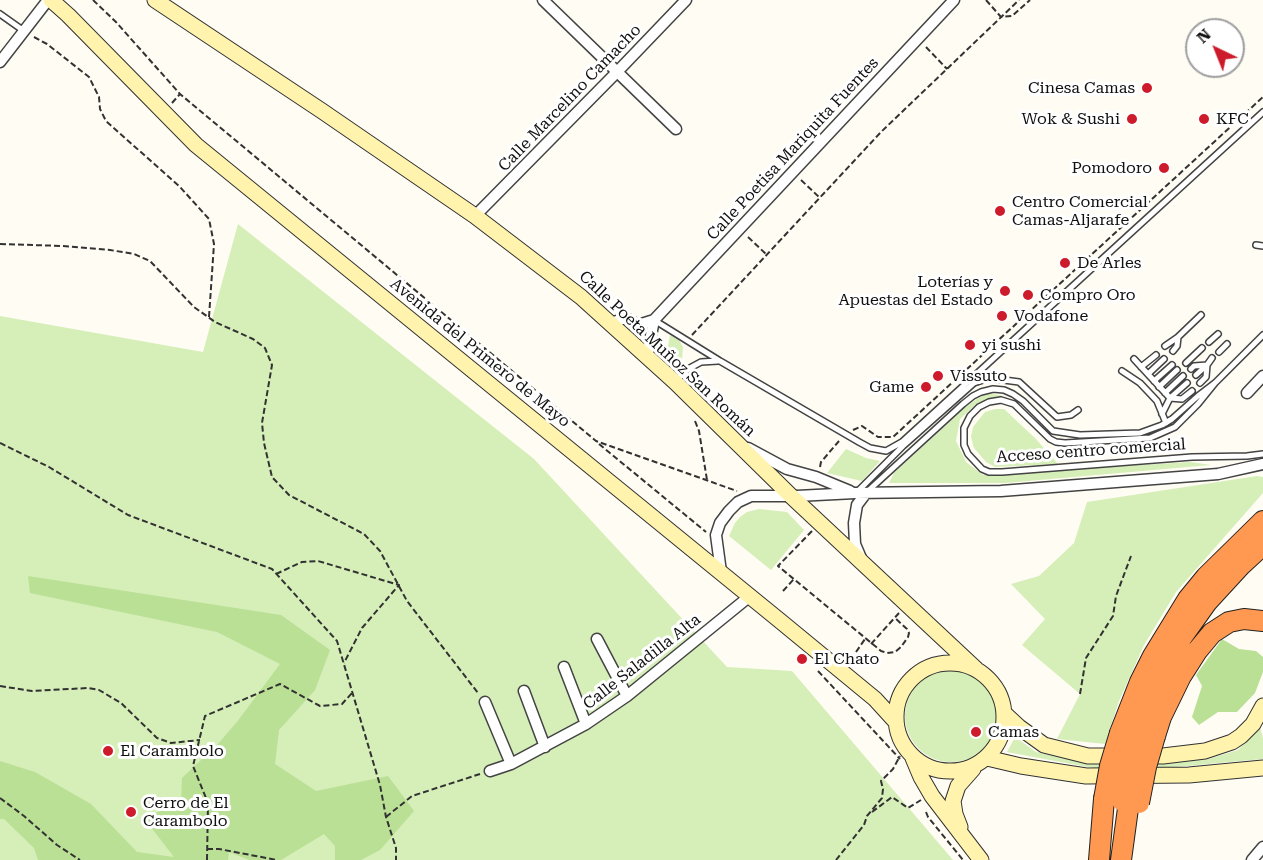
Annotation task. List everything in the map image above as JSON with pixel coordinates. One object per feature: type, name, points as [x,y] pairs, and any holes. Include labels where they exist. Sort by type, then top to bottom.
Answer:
[{"type":"highway","points":[[1099,860],[1124,801],[1146,767],[1139,735],[1140,682],[1188,599],[1206,577],[1263,521]]},
{"type":"highway","points":[[1206,577],[1222,568],[1263,530]]},
{"type":"highway","points":[[1139,735],[1151,694],[1182,637],[1207,602],[1263,545]]},
{"type":"highway","points":[[1139,735],[1197,630],[1230,589],[1263,557]]},
{"type":"highway","points":[[1132,860],[1124,801],[1110,766],[1139,735],[1161,717],[1181,676],[1212,633],[1229,622],[1244,619],[1263,621]]},
{"type":"highway","points":[[1121,860],[1124,801]]},
{"type":"main road","name":"Avenida del Primero de Mayo","points":[[50,0],[68,15],[196,145],[721,572],[875,699],[896,722]]},
{"type":"main road","name":"Calle Poeta Muñoz San Román","points":[[155,0],[475,216],[581,297],[675,382],[791,496],[976,669]]},
{"type":"main road","points":[[964,838],[955,814],[954,801],[958,786],[994,750],[1003,733],[1005,714],[1001,696],[991,680],[976,669],[958,663],[949,663],[930,667],[910,681],[901,694],[896,722],[909,761],[921,777],[927,797],[981,860]]},
{"type":"main road","points":[[1005,714],[1044,745],[1088,756],[1163,756],[1205,751],[1232,742],[1253,724],[1263,706]]},
{"type":"main road","points":[[909,761],[949,772],[959,771],[982,761],[1086,776],[1189,776],[1263,768]]},
{"type":"street","points":[[0,62],[50,0]]},
{"type":"street","points":[[543,0],[676,129]]},
{"type":"street","name":"Calle Marcelino Camacho","points":[[475,216],[686,0]]},
{"type":"street","name":"Calle Poetisa Mariquita Fuentes","points":[[654,320],[954,0]]},
{"type":"street","points":[[612,323],[628,319],[638,325],[654,320],[647,356]]},
{"type":"street","points":[[1246,393],[1263,376]]},
{"type":"street","points":[[736,442],[787,469],[860,493]]},
{"type":"street","points":[[721,572],[716,535],[720,523],[738,502],[751,496],[987,491],[1068,486],[1218,474],[1263,464]]},
{"type":"street","points":[[860,493],[854,523],[855,544],[862,561]]},
{"type":"street","name":"Calle Saladilla Alta","points":[[490,771],[511,764],[586,724],[627,696],[750,596]]},
{"type":"street","points":[[597,639],[627,696]]},
{"type":"street","points":[[564,667],[586,724]]},
{"type":"street","points":[[524,691],[545,747]]},
{"type":"street","points":[[485,702],[511,764]]},
{"type":"street","points":[[1252,860],[1263,847]]},
{"type":"lane","points":[[0,14],[24,31]]},
{"type":"lane","points":[[654,320],[870,448],[885,451],[902,442],[1263,112]]},
{"type":"lane","points":[[1165,346],[1201,315]]},
{"type":"lane","points":[[1209,342],[1218,334]]},
{"type":"lane","points":[[860,493],[881,481],[963,404],[981,392],[993,389],[1013,394],[1053,431],[1080,435],[1140,433],[1166,423],[1215,383],[1263,335]]},
{"type":"lane","points":[[1173,351],[1178,337]]},
{"type":"lane","points":[[1219,352],[1227,344]]},
{"type":"lane","points":[[1186,363],[1202,348]]},
{"type":"lane","points":[[1185,356],[1197,353]]},
{"type":"lane","points":[[1141,367],[1156,355]]},
{"type":"lane","points":[[1196,375],[1212,358]]},
{"type":"lane","points":[[1148,374],[1164,359]]},
{"type":"lane","points":[[1134,360],[1170,398],[1182,399],[1192,391]]},
{"type":"lane","points":[[675,382],[688,369],[701,362],[720,361]]},
{"type":"lane","points":[[1154,381],[1172,365]]},
{"type":"lane","points":[[1191,369],[1194,366],[1207,365]]},
{"type":"lane","points":[[1200,383],[1206,377],[1207,365]]},
{"type":"lane","points":[[1159,387],[1177,370]]},
{"type":"lane","points":[[1122,371],[1140,383],[1157,401],[1166,423]]},
{"type":"lane","points":[[1165,393],[1183,376]]},
{"type":"lane","points":[[860,493],[903,447],[974,383],[989,378],[1018,382],[1057,417],[1071,415],[1078,410]]},
{"type":"lane","points":[[1162,414],[1170,398],[1187,383]]},
{"type":"lane","name":"Acceso centro comercial","points":[[1215,383],[1175,427],[1150,438],[1056,442],[1050,439],[1014,404],[1001,400],[979,407],[970,416],[964,428],[964,445],[968,454],[982,469],[989,472],[1263,454]]},
{"type":"path","points":[[93,0],[116,22],[180,94],[717,541]]},
{"type":"path","points":[[986,0],[1001,16],[1012,16],[1030,0]]},
{"type":"path","points":[[687,340],[882,132],[1019,0]]},
{"type":"path","points":[[24,31],[46,44],[89,77],[99,97],[100,109],[106,121],[180,187],[209,219],[214,244],[208,317]]},
{"type":"path","points":[[918,39],[947,69]]},
{"type":"path","points":[[816,477],[821,462],[845,433],[862,426],[878,437],[893,437],[1263,98]]},
{"type":"path","points":[[793,172],[819,198]]},
{"type":"path","points":[[739,229],[767,255]]},
{"type":"path","points":[[0,244],[63,246],[134,254],[150,261],[194,307],[215,322],[253,339],[265,348],[272,365],[262,423],[272,477],[290,495],[364,534],[380,551],[407,601],[485,702]]},
{"type":"path","points":[[695,420],[707,480]]},
{"type":"path","points":[[596,441],[751,496]]},
{"type":"path","points":[[0,442],[49,467],[128,514],[272,568],[337,641],[380,785],[386,817],[396,848],[396,860]]},
{"type":"path","points":[[814,528],[778,566],[881,651],[895,652],[908,637],[907,628],[896,618]]},
{"type":"path","points":[[1080,694],[1086,658],[1113,616],[1116,596],[1131,556]]},
{"type":"path","points":[[276,574],[302,562],[318,561],[399,585]]},
{"type":"path","points":[[783,591],[794,579]]},
{"type":"path","points":[[344,663],[363,628],[399,585]]},
{"type":"path","points":[[871,644],[901,612]]},
{"type":"path","points":[[855,652],[865,639]]},
{"type":"path","points":[[819,672],[899,757],[909,761]]},
{"type":"path","points":[[207,860],[208,804],[194,766],[206,716],[280,684],[320,706],[342,704],[352,693]]},
{"type":"path","points":[[0,686],[32,691],[88,688],[99,690],[121,703],[157,738],[171,743],[200,740]]},
{"type":"path","points":[[836,860],[882,798],[881,782],[893,768]]},
{"type":"path","points":[[386,817],[412,796],[490,771]]},
{"type":"path","points":[[867,816],[892,797],[909,808],[927,797],[928,817],[963,860]]},
{"type":"path","points":[[0,798],[57,845],[80,860]]},
{"type":"path","points":[[207,849],[219,849],[277,860]]},
{"type":"green space","points":[[238,224],[534,459],[727,667],[792,671],[953,860],[0,860],[0,316],[203,352]]},
{"type":"green space","points":[[670,335],[679,340],[683,347],[682,360],[676,361],[667,352]]},
{"type":"green space","points":[[987,393],[1004,396],[988,399],[975,405],[960,419],[956,441],[966,462],[983,475],[1190,462],[1211,465],[1005,483],[889,483],[894,473],[969,404]]},
{"type":"green space","points":[[1004,409],[1036,439],[1058,464],[995,467],[986,462],[974,448],[971,437],[973,427],[985,412]]},
{"type":"green space","points":[[846,449],[866,458],[880,461],[862,481],[827,473]]},
{"type":"green space","points":[[1257,476],[1263,477],[1263,493],[1176,592],[1144,645],[1119,701],[1105,744],[1057,739],[1080,694],[1022,645],[1045,619],[1011,584],[1039,576],[1074,543],[1087,502]]},
{"type":"green space","points":[[759,509],[787,512],[804,530],[771,570],[729,536],[740,517],[747,512]]},
{"type":"green space","points":[[28,576],[281,615],[330,650],[315,690],[279,730],[275,764],[316,791],[388,776],[414,811],[380,850],[361,860],[335,860],[335,846],[324,834],[281,860],[249,860],[229,852],[228,860],[38,860],[34,848],[4,819],[0,819],[0,761],[35,772],[91,804],[137,852],[174,857],[143,817],[181,804],[182,778],[217,745],[237,722],[280,664],[217,632],[30,593]]},
{"type":"green space","points":[[1222,639],[1239,649],[1256,651],[1263,657],[1263,672],[1255,693],[1237,712],[1218,712],[1199,725],[1192,717],[1202,686],[1196,675]]},
{"type":"green space","points":[[951,670],[977,678],[989,690],[997,716],[989,742],[977,754],[951,762],[925,754],[913,742],[905,716],[913,690],[925,678]]},
{"type":"green space","points":[[1260,727],[1263,738],[1263,759],[1164,768],[1093,768],[1007,752],[1015,737],[1036,752],[1093,764],[1169,763],[1208,759],[1238,750]]},
{"type":"place","name":"Cinesa Camas","points":[[1147,88]]},
{"type":"place","name":"Wok & Sushi","points":[[1132,119]]},
{"type":"place","name":"KFC","points":[[1204,119]]},
{"type":"place","name":"Pomodoro","points":[[1164,168]]},
{"type":"place","name":"Centro Comercial Camas-Aljarafe","points":[[1000,211]]},
{"type":"place","name":"De Arles","points":[[1065,263]]},
{"type":"place","name":"Loterías y Apuestas del Estado","points":[[1005,291]]},
{"type":"place","name":"Compro Oro","points":[[1028,295]]},
{"type":"place","name":"Vodafone","points":[[1002,316]]},
{"type":"place","name":"yi sushi","points":[[970,345]]},
{"type":"place","name":"Vissuto","points":[[938,376]]},
{"type":"place","name":"Game","points":[[926,387]]},
{"type":"place","name":"El Chato","points":[[802,659]]},
{"type":"place","name":"Camas","points":[[976,732]]},
{"type":"place","name":"El Carambolo","points":[[108,751]]},
{"type":"place","name":"Cerro de El Carambolo","points":[[131,812]]}]
